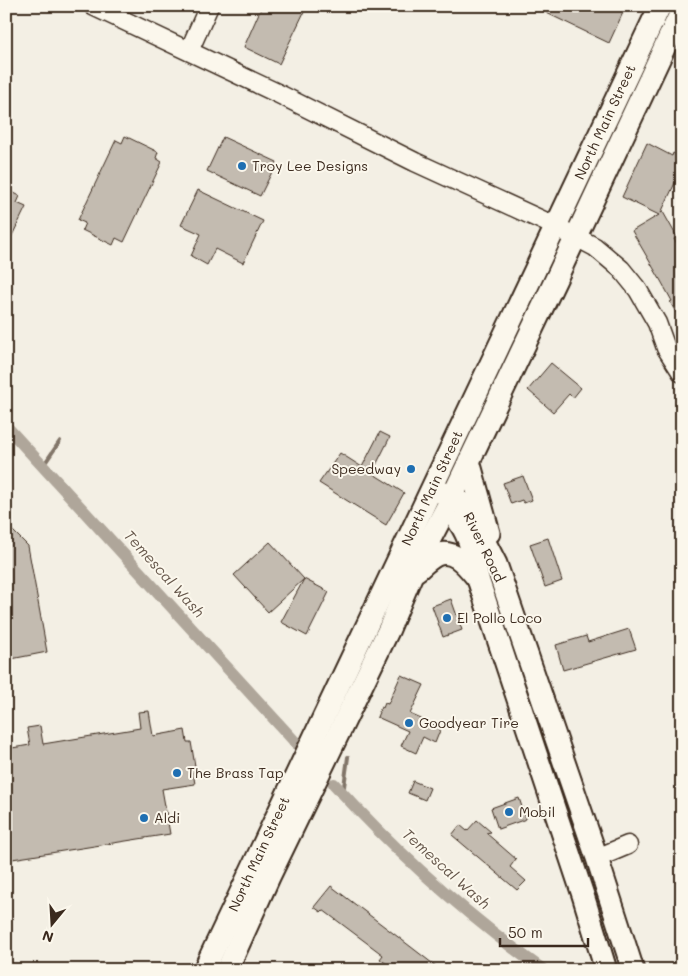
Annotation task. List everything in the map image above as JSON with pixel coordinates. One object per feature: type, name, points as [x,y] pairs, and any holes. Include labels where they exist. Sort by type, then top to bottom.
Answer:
[{"type":"main road","name":"North Main Street","points":[[204,970],[291,810],[332,723],[430,491],[660,6]]},
{"type":"main road","name":"North Main Street","points":[[332,723],[389,630],[414,572],[469,462],[682,10]]},
{"type":"main road","points":[[469,462],[496,564]]},
{"type":"main road","name":"River Road","points":[[430,491],[471,515],[496,564],[597,858],[629,961]]},
{"type":"main road","name":"River Road","points":[[449,502],[456,518],[464,529],[473,551],[478,579],[583,895],[604,965]]},
{"type":"main road","points":[[414,572],[437,555],[450,554],[460,559],[478,579]]},
{"type":"main road","points":[[529,730],[546,750],[584,858],[589,862],[597,858]]},
{"type":"main road","name":"North Main Street","points":[[227,970],[291,810]]},
{"type":"main road","points":[[583,895],[598,911],[613,948],[629,961]]},
{"type":"street","points":[[93,6],[284,96],[415,162],[576,236],[600,251],[631,280],[648,306],[657,323],[666,348],[682,373]]},
{"type":"street","points":[[189,51],[210,6]]},
{"type":"street","points":[[597,858],[628,845]]},
{"type":"building","points":[[262,6],[307,6],[279,64],[244,47]]},
{"type":"building","points":[[532,6],[626,6],[609,43]]},
{"type":"building","points":[[125,136],[158,152],[156,158],[162,162],[124,242],[116,238],[113,245],[82,230],[85,223],[78,220],[116,140],[122,143]]},
{"type":"building","name":"Troy Lee Designs","points":[[223,137],[277,162],[260,196],[207,171]]},
{"type":"building","points":[[647,143],[672,156],[673,153],[682,157],[682,168],[661,213],[663,212],[677,237],[674,239],[682,252],[682,323],[670,302],[672,301],[632,231],[659,215],[622,197]]},
{"type":"building","points":[[6,189],[20,196],[17,203],[26,207],[6,248]]},
{"type":"building","points":[[198,190],[263,221],[243,263],[215,249],[207,265],[191,256],[201,234],[181,225]]},
{"type":"building","points":[[551,363],[581,388],[573,398],[569,394],[553,412],[528,390]]},
{"type":"building","points":[[380,432],[390,437],[372,473],[404,493],[386,525],[319,483],[340,453],[362,467]]},
{"type":"building","points":[[523,476],[532,500],[524,503],[522,500],[511,504],[503,483]]},
{"type":"building","points":[[6,524],[28,546],[47,652],[6,660]]},
{"type":"building","points":[[548,538],[562,581],[545,587],[530,544]]},
{"type":"building","points":[[270,542],[304,579],[268,612],[234,575]]},
{"type":"building","points":[[304,579],[329,592],[307,636],[281,622]]},
{"type":"building","name":"El Pollo Loco","points":[[451,599],[462,630],[443,637],[432,606]]},
{"type":"building","points":[[629,629],[636,649],[563,670],[556,645],[586,636],[588,642]]},
{"type":"building","name":"Goodyear Tire","points":[[401,675],[424,685],[410,714],[441,728],[435,743],[423,737],[416,753],[401,746],[408,731],[377,717],[381,707],[383,708],[385,703],[388,704]]},
{"type":"building","points":[[149,711],[153,736],[185,730],[187,742],[191,742],[196,772],[193,772],[195,784],[162,789],[170,834],[6,860],[6,749],[30,745],[27,728],[40,726],[43,744],[140,728],[138,712]]},
{"type":"building","points":[[413,781],[430,788],[425,800],[408,793]]},
{"type":"building","points":[[519,798],[526,819],[498,829],[491,808]]},
{"type":"building","points":[[477,820],[491,832],[486,833],[516,859],[510,867],[526,881],[517,890],[452,835],[460,825],[467,831]]},
{"type":"building","points":[[331,886],[441,970],[395,970],[380,959],[383,955],[323,910],[321,912],[314,907]]},
{"type":"waterway","name":"Temescal Wash","points":[[6,426],[297,744]]},
{"type":"waterway","points":[[43,466],[60,441]]},
{"type":"waterway","points":[[343,794],[348,757]]},
{"type":"waterway","name":"Temescal Wash","points":[[334,784],[383,835],[434,883],[487,928],[543,970]]},
{"type":"place","name":"Troy Lee Designs","points":[[242,166]]},
{"type":"place","name":"Speedway","points":[[411,469]]},
{"type":"place","name":"El Pollo Loco","points":[[447,618]]},
{"type":"place","name":"Goodyear Tire","points":[[409,723]]},
{"type":"place","name":"The Brass Tap","points":[[177,773]]},
{"type":"place","name":"Mobil","points":[[509,812]]},
{"type":"place","name":"Aldi","points":[[144,818]]}]
